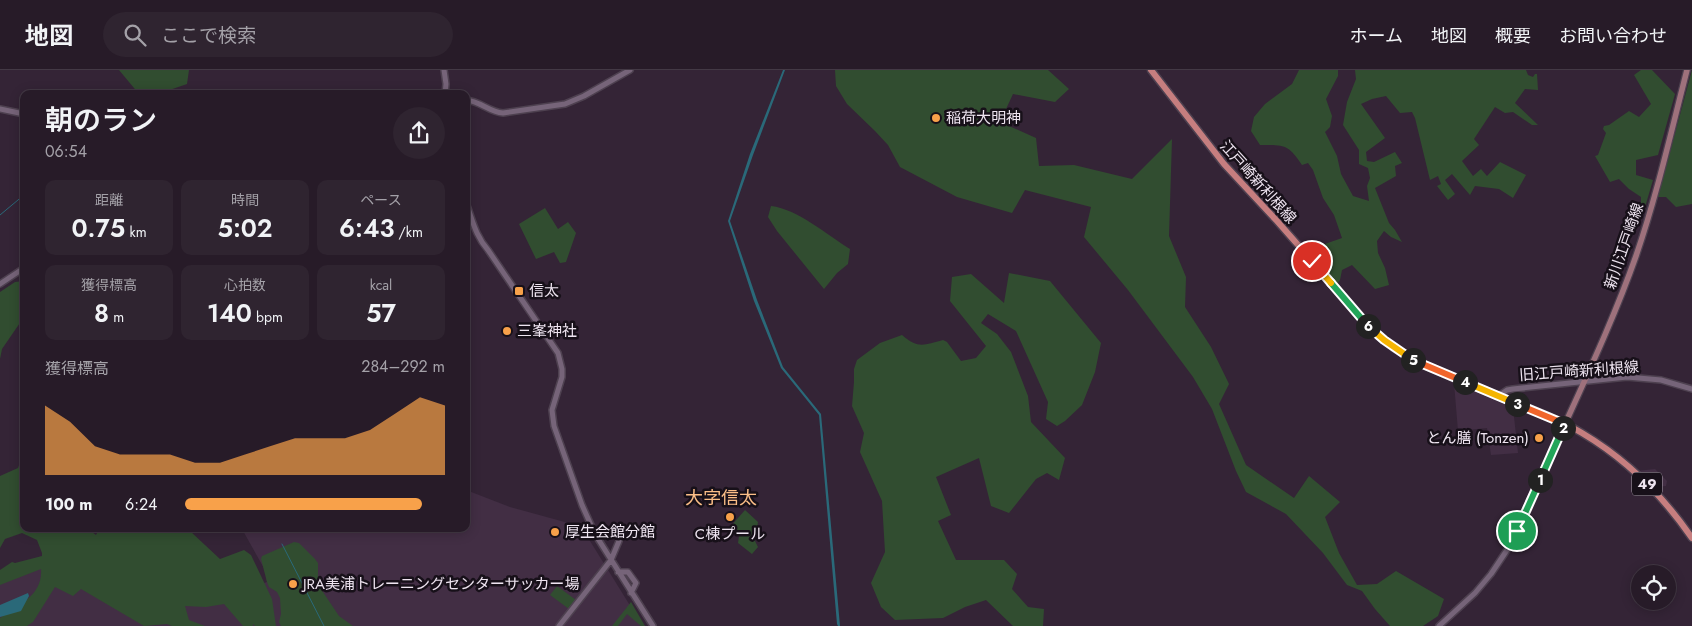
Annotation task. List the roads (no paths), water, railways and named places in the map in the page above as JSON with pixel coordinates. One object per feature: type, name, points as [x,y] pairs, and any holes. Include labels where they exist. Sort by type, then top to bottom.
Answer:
[{"type":"main road","name":"江戸崎新利根線","points":[[1151,70],[1224,164],[1277,221],[1376,334],[1414,360],[1565,424],[1592,440],[1631,469],[1666,504],[1692,538]]},
{"type":"main road","name":"新川江戸崎線","points":[[1565,424],[1636,257],[1687,70]]},
{"type":"street","points":[[444,70],[445,90]]},
{"type":"street","points":[[470,101],[503,113],[565,104],[584,96],[630,70]]},
{"type":"street","points":[[0,109],[20,113]]},
{"type":"street","points":[[470,214],[479,240],[488,250],[558,354],[562,377],[552,410],[554,426],[588,521],[653,626]]},
{"type":"street","points":[[0,284],[20,271]]},
{"type":"street","name":"旧江戸崎新利根線","points":[[1498,396],[1513,388],[1640,378],[1661,380],[1692,389]]},
{"type":"street","points":[[1439,626],[1475,593],[1507,550],[1565,424]]},
{"type":"street","points":[[559,626],[611,560],[619,541]]},
{"type":"street","points":[[618,572],[628,572],[632,576],[636,583],[631,593]]},
{"type":"water","points":[[783,70],[785,70],[730,221],[757,300],[783,367],[821,414],[840,626],[837,624],[819,415],[781,368],[754,301],[728,221],[750,154]]},
{"type":"water","points":[[28,593],[29,596],[21,611],[0,617],[0,605]]},
{"type":"waterway","points":[[0,215],[20,198]]},
{"type":"waterway","points":[[282,544],[324,626]]},
{"type":"place","name":"稲荷大明神","points":[[936,118]]},
{"type":"place","name":"信太","points":[[519,291]]},
{"type":"place","name":"三峯神社","points":[[507,331]]},
{"type":"place","name":"とん膳 (Tonzen)","points":[[1539,438]]},
{"type":"place","name":"C棟プール","points":[[730,517]]},
{"type":"place","name":"厚生会館分館","points":[[555,532]]},
{"type":"place","name":"JRA美浦トレーニングセンターサッカー場","points":[[293,584]]},
{"type":"district","name":"大字信太","points":[[721,498]]}]
